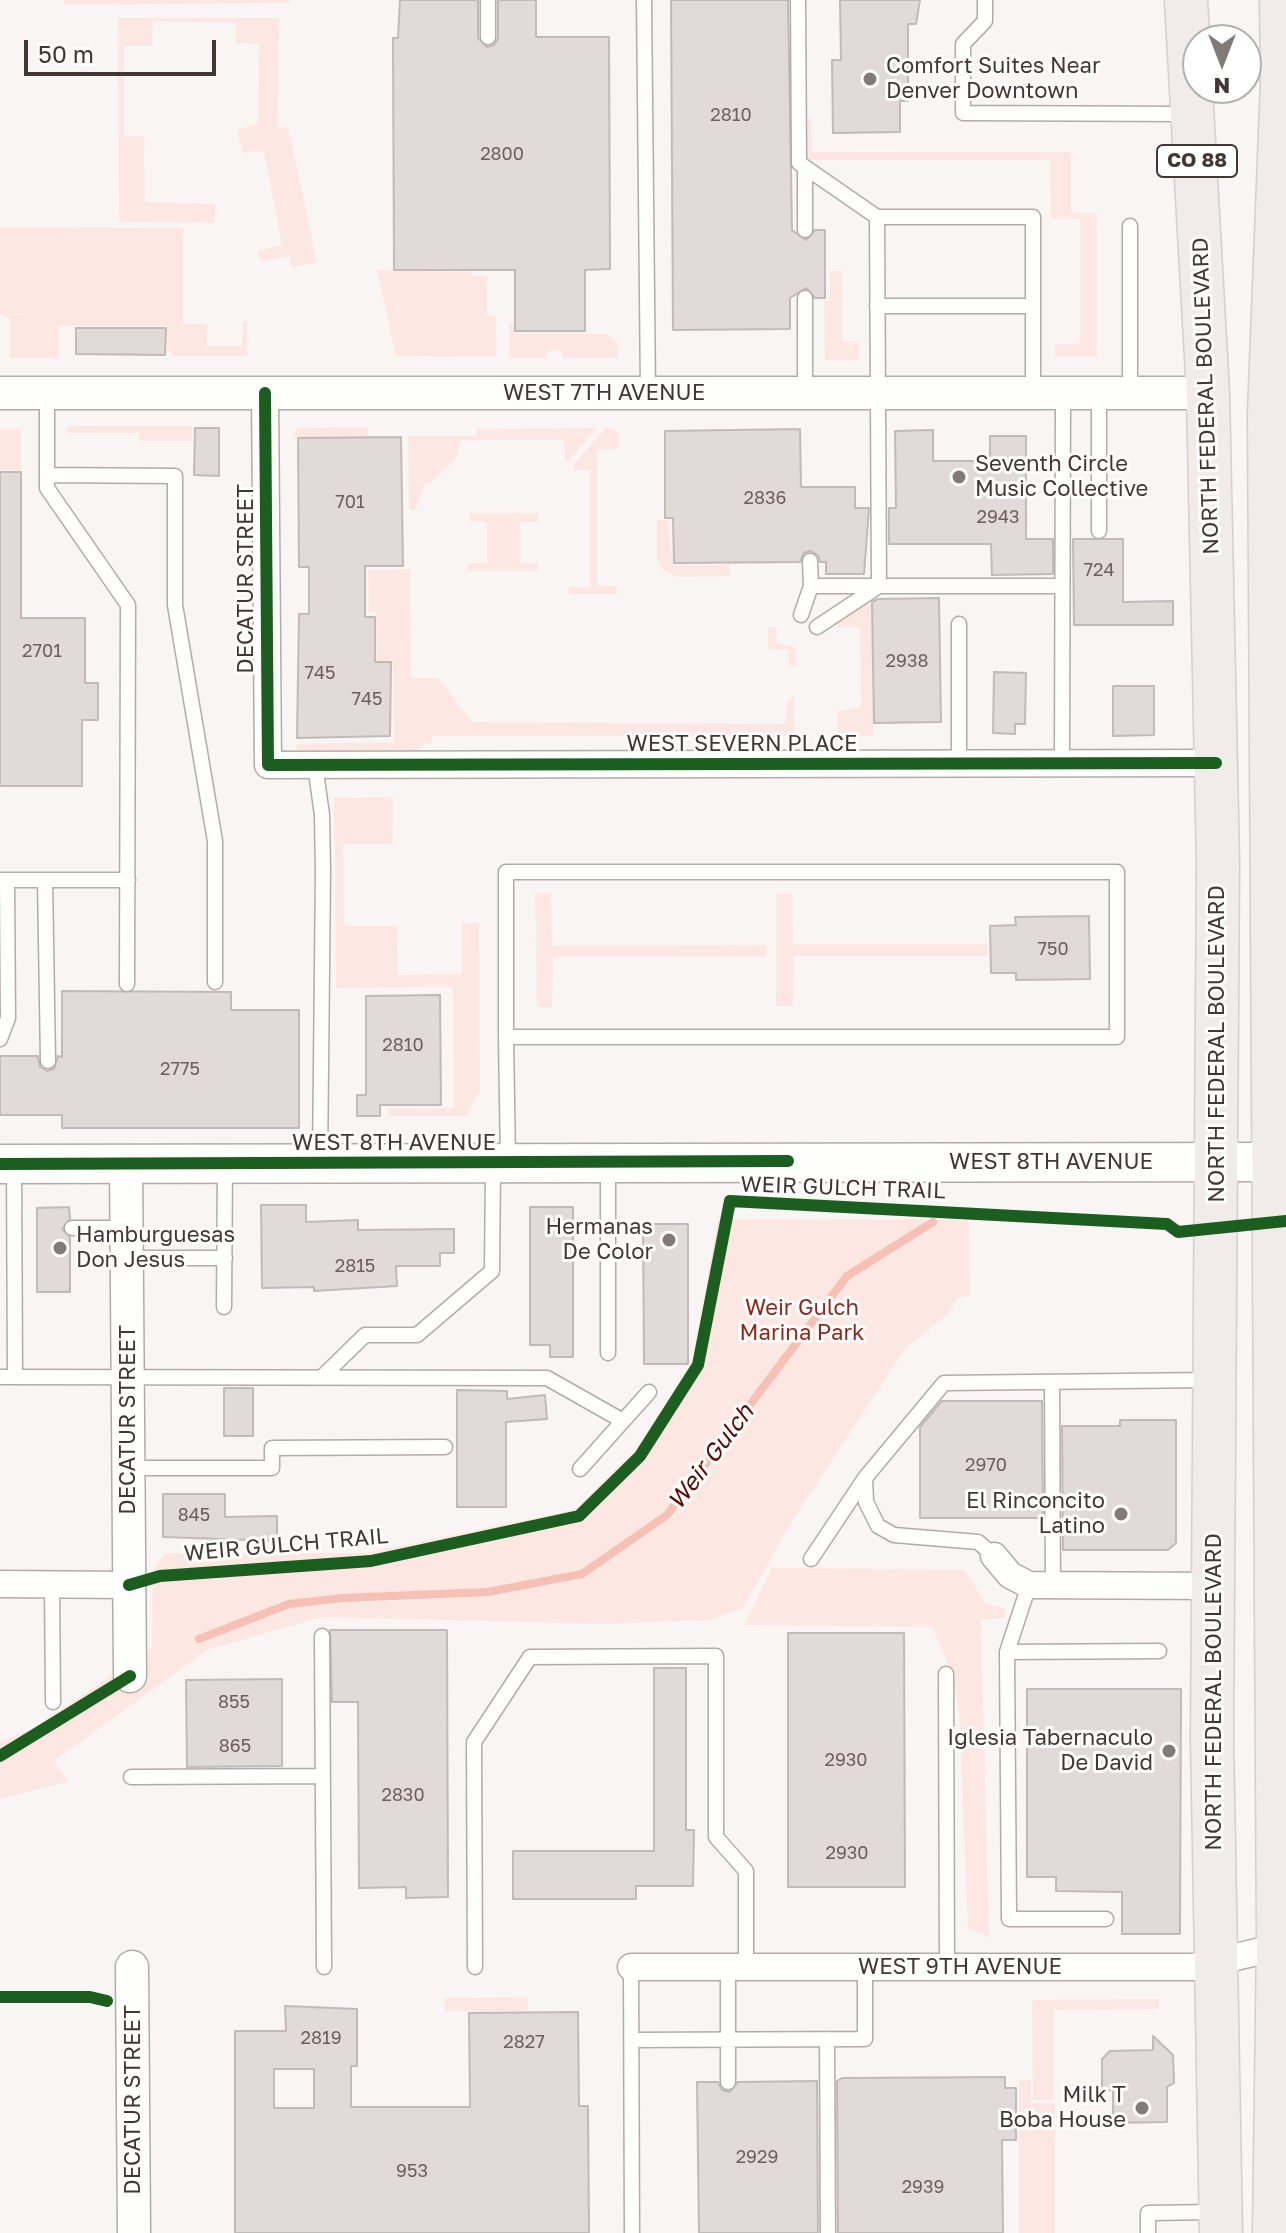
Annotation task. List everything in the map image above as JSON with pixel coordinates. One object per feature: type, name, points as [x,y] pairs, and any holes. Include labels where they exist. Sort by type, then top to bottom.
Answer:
[{"type":"main road","name":"NORTH FEDERAL BOULEVARD","points":[[1186,0],[1208,393],[1216,763],[1218,1162],[1214,1962],[1221,2223]]},
{"type":"main road","points":[[1274,2233],[1282,1946],[1280,1162],[1269,443],[1282,83],[1281,0]]},
{"type":"main road","points":[[1208,393],[1269,443]]},
{"type":"main road","name":"WEST 8TH AVENUE","points":[[7,1164],[1280,1162]]},
{"type":"street","name":"WEST 7TH AVENUE","points":[[0,393],[1208,393]]},
{"type":"street","name":"DECATUR STREET","points":[[265,393],[268,765]]},
{"type":"street","name":"WEST SEVERN PLACE","points":[[268,765],[1216,763]]},
{"type":"street","name":"DECATUR STREET","points":[[126,1163],[130,1676]]},
{"type":"street","points":[[994,1556],[1010,1575],[1041,1586],[1214,1586]]},
{"type":"street","points":[[0,1584],[129,1585]]},
{"type":"street","name":"WEST 9TH AVENUE","points":[[631,1967],[1194,1967],[1282,1946]]},
{"type":"street","name":"DECATUR STREET","points":[[132,1967],[134,2233]]},
{"type":"lane","points":[[488,0],[488,37]]},
{"type":"lane","points":[[644,0],[648,393]]},
{"type":"lane","points":[[798,0],[799,163],[877,217],[1033,217],[1033,306],[1048,393],[1062,586],[1062,763]]},
{"type":"lane","points":[[985,0],[985,21],[963,44],[963,113],[1194,114]]},
{"type":"lane","points":[[805,167],[805,230]]},
{"type":"lane","points":[[877,217],[879,586]]},
{"type":"lane","points":[[1099,531],[1130,226]]},
{"type":"lane","points":[[805,298],[805,393]]},
{"type":"lane","points":[[877,306],[1033,306]]},
{"type":"lane","points":[[47,393],[47,488],[128,605],[127,984]]},
{"type":"lane","points":[[47,475],[175,476],[175,605],[215,841],[215,982]]},
{"type":"lane","points":[[801,615],[811,586],[810,561]]},
{"type":"lane","points":[[811,586],[1062,586]]},
{"type":"lane","points":[[817,627],[879,586]]},
{"type":"lane","points":[[959,624],[959,763]]},
{"type":"lane","points":[[315,765],[321,807],[323,871],[320,1163]]},
{"type":"lane","points":[[322,1377],[365,1335],[417,1335],[492,1271],[506,1037],[506,872],[1117,872],[1117,1037],[506,1037]]},
{"type":"lane","points":[[0,1039],[8,1018],[4,880],[128,880]]},
{"type":"lane","points":[[45,880],[48,1061]]},
{"type":"lane","points":[[608,1162],[608,1353]]},
{"type":"lane","points":[[224,1307],[225,1163]]},
{"type":"lane","points":[[7,1164],[7,1377],[547,1378],[623,1421]]},
{"type":"lane","points":[[72,1228],[127,1243],[225,1258]]},
{"type":"lane","points":[[811,1559],[865,1478],[944,1383],[1216,1380]]},
{"type":"lane","points":[[1052,1382],[1041,1586],[1007,1652],[1009,1919],[1106,1919]]},
{"type":"lane","points":[[580,1469],[649,1392]]},
{"type":"lane","points":[[128,1468],[272,1468],[272,1448],[445,1447]]},
{"type":"lane","points":[[865,1478],[866,1502],[878,1526],[894,1535],[978,1542],[994,1556]]},
{"type":"lane","points":[[52,1585],[53,1702]]},
{"type":"lane","points":[[322,1636],[324,1967]]},
{"type":"lane","points":[[1007,1652],[1159,1651]]},
{"type":"lane","points":[[475,1967],[474,1742],[530,1657],[716,1656],[716,1837],[746,1871],[728,2040],[728,2082]]},
{"type":"lane","points":[[946,1674],[947,1967]]},
{"type":"lane","points":[[131,1777],[323,1776]]},
{"type":"lane","points":[[631,1967],[632,2233]]},
{"type":"lane","points":[[631,2040],[865,2039],[865,1967]]},
{"type":"lane","points":[[827,2039],[828,2233]]},
{"type":"lane","points":[[1148,2233],[1148,2213],[1221,2223]]},
{"type":"green space","points":[[64,0],[290,0],[290,3],[64,5]]},
{"type":"green space","points":[[118,18],[279,18],[278,128],[288,127],[317,262],[292,267],[289,256],[261,262],[258,251],[282,245],[264,151],[243,153],[237,131],[258,123],[259,44],[236,43],[236,23],[153,21],[152,46],[124,46],[124,136],[144,136],[145,202],[215,204],[215,223],[119,222]]},
{"type":"green space","points":[[804,118],[811,118],[812,152],[1071,152],[1071,213],[1097,213],[1097,357],[1055,357],[1055,344],[1080,344],[1080,219],[1051,219],[1050,160],[804,160]]},
{"type":"green space","points":[[0,227],[183,228],[183,324],[207,324],[207,346],[242,346],[243,322],[247,322],[247,356],[172,356],[172,351],[167,351],[167,326],[59,326],[59,358],[10,358],[10,318],[0,315],[60,315],[0,314]]},
{"type":"green space","points":[[377,270],[471,272],[472,276],[487,276],[487,315],[496,316],[496,357],[396,356]]},
{"type":"green space","points":[[830,271],[842,271],[842,341],[859,342],[859,360],[825,360],[824,301],[830,301]]},
{"type":"green space","points":[[509,323],[514,323],[514,334],[607,334],[617,343],[618,358],[563,358],[562,351],[547,351],[547,358],[509,358]]},
{"type":"green space","points":[[67,426],[192,426],[192,441],[140,441],[139,433],[67,433]]},
{"type":"green space","points":[[368,427],[368,437],[293,437],[297,428]]},
{"type":"green space","points":[[607,427],[619,433],[620,444],[616,449],[597,450],[597,586],[617,586],[617,594],[569,594],[569,587],[590,587],[590,470],[574,470],[574,464]]},
{"type":"green space","points":[[597,428],[568,461],[565,461],[564,440],[461,440],[455,460],[431,482],[426,482],[415,510],[409,510],[408,436],[477,436],[477,429]]},
{"type":"green space","points":[[0,429],[21,429],[21,470],[0,470]]},
{"type":"green space","points":[[469,513],[539,513],[539,522],[520,522],[520,563],[538,563],[538,571],[467,571],[467,564],[487,563],[487,522],[469,521]]},
{"type":"green space","points":[[657,520],[668,520],[673,566],[730,565],[730,576],[677,577],[663,570],[657,558]]},
{"type":"green space","points":[[410,569],[411,678],[438,678],[472,722],[786,724],[787,700],[794,697],[794,736],[432,736],[431,744],[425,744],[414,753],[297,754],[297,744],[394,742],[393,662],[377,662],[376,612],[369,612],[368,570]]},
{"type":"green space","points":[[863,604],[873,604],[873,736],[838,737],[837,711],[861,708],[860,627],[838,627],[838,620],[844,620]]},
{"type":"green space","points":[[768,627],[776,627],[776,643],[795,647],[797,666],[789,666],[788,650],[768,649]]},
{"type":"green space","points":[[393,797],[393,844],[343,844],[344,926],[397,926],[398,975],[462,974],[462,923],[479,923],[480,1090],[466,1116],[389,1116],[389,1109],[454,1108],[453,987],[336,988],[334,798]]},
{"type":"green space","points":[[535,893],[551,893],[552,946],[766,945],[766,957],[553,957],[552,1007],[537,1007]]},
{"type":"green space","points":[[776,894],[792,894],[793,944],[987,944],[987,956],[794,956],[793,1006],[776,1006]]},
{"type":"green space","name":"Weir Gulch Marina Park","points":[[718,1219],[969,1220],[970,1296],[958,1298],[947,1314],[904,1350],[793,1520],[743,1608],[710,1620],[604,1624],[322,1617],[207,1650],[54,1761],[69,1781],[0,1799],[0,1742],[30,1730],[152,1648],[153,1571],[165,1553],[366,1553],[574,1510],[634,1452],[693,1362]]},
{"type":"green space","points":[[772,1568],[965,1570],[985,1603],[1005,1609],[1005,1618],[981,1620],[989,1937],[968,1928],[959,1711],[951,1671],[932,1627],[744,1625]]},
{"type":"green space","points":[[528,1997],[528,2011],[445,2011],[444,1998]]},
{"type":"green space","points":[[1159,1999],[1159,2009],[1054,2010],[1054,2100],[1033,2100],[1032,2000]]},
{"type":"green space","points":[[1019,2080],[1031,2080],[1031,2103],[1055,2103],[1055,2233],[1019,2233]]},
{"type":"building","points":[[400,0],[478,0],[478,38],[487,47],[494,45],[498,38],[498,0],[536,0],[536,37],[609,37],[610,269],[585,270],[585,331],[515,331],[515,270],[394,270],[393,38],[398,38]]},
{"type":"building","points":[[671,0],[788,0],[792,230],[806,240],[815,230],[825,230],[825,298],[815,298],[806,288],[790,298],[790,329],[673,330]]},
{"type":"building","name":"Comfort Suites Near Denver Downtown","points":[[840,0],[920,0],[916,24],[908,24],[908,101],[900,101],[900,132],[833,133],[832,60],[841,60]]},
{"type":"building","points":[[76,328],[166,328],[165,355],[76,354]]},
{"type":"building","points":[[195,428],[219,428],[219,476],[194,475]]},
{"type":"building","points":[[800,429],[801,487],[855,487],[855,508],[869,508],[864,574],[826,574],[826,562],[820,562],[818,555],[810,551],[804,553],[800,562],[674,563],[673,518],[665,518],[665,431]]},
{"type":"building","points":[[933,430],[933,461],[990,461],[990,436],[1026,436],[1026,539],[1053,539],[1053,574],[992,575],[991,544],[889,544],[889,508],[896,508],[895,431]]},
{"type":"building","points":[[401,437],[403,566],[365,566],[365,617],[375,617],[375,662],[391,662],[390,736],[297,738],[299,614],[309,614],[309,567],[299,567],[298,438]]},
{"type":"building","points":[[0,472],[21,472],[21,618],[85,618],[85,683],[98,683],[98,720],[82,720],[82,786],[0,786]]},
{"type":"building","points":[[1073,539],[1123,539],[1123,602],[1173,601],[1173,625],[1074,625]]},
{"type":"building","points":[[939,598],[941,722],[874,723],[872,602],[878,599]]},
{"type":"building","points":[[994,672],[1026,673],[1025,724],[1015,724],[1015,734],[993,733]]},
{"type":"building","points":[[1113,686],[1154,686],[1154,735],[1113,736]]},
{"type":"building","points":[[1089,916],[1090,979],[1016,980],[1016,973],[991,973],[990,926],[1016,925],[1015,917]]},
{"type":"building","points":[[62,991],[231,992],[231,1010],[299,1010],[299,1128],[62,1128],[62,1115],[0,1115],[0,1056],[38,1056],[40,1067],[47,1071],[54,1069],[58,1056],[62,1057]]},
{"type":"building","points":[[440,995],[441,1105],[380,1105],[380,1116],[357,1116],[357,1095],[366,1095],[366,996]]},
{"type":"building","points":[[261,1205],[306,1205],[306,1222],[358,1220],[358,1230],[454,1229],[454,1253],[440,1253],[440,1266],[396,1266],[397,1286],[314,1291],[314,1287],[262,1288]]},
{"type":"building","points":[[69,1207],[70,1219],[62,1229],[70,1237],[70,1292],[37,1292],[37,1208]]},
{"type":"building","points":[[530,1207],[573,1207],[573,1357],[550,1357],[550,1345],[530,1345]]},
{"type":"building","points":[[643,1224],[688,1224],[688,1364],[644,1364]]},
{"type":"building","points":[[224,1388],[253,1388],[253,1436],[224,1436]]},
{"type":"building","points":[[457,1390],[507,1391],[507,1399],[545,1395],[547,1419],[506,1422],[506,1507],[457,1507]]},
{"type":"building","points":[[942,1401],[1042,1401],[1043,1518],[920,1518],[920,1427]]},
{"type":"building","points":[[1120,1420],[1176,1420],[1176,1543],[1168,1550],[1063,1550],[1062,1426],[1120,1426]]},
{"type":"building","points":[[163,1494],[225,1494],[225,1517],[277,1516],[277,1541],[163,1537]]},
{"type":"building","points":[[330,1630],[447,1630],[448,1897],[406,1898],[406,1887],[359,1888],[358,1702],[332,1702]]},
{"type":"building","points":[[788,1633],[904,1633],[905,1887],[788,1887]]},
{"type":"building","points":[[654,1668],[686,1668],[686,1830],[694,1830],[693,1886],[636,1886],[636,1899],[513,1899],[513,1851],[654,1851]]},
{"type":"building","points":[[282,1679],[282,1766],[187,1767],[186,1680]]},
{"type":"building","points":[[1027,1689],[1181,1689],[1180,1934],[1122,1934],[1122,1892],[1056,1891],[1056,1877],[1027,1877]]},
{"type":"building","points":[[285,2006],[357,2009],[357,2066],[351,2066],[351,2107],[470,2107],[469,2013],[578,2012],[579,2106],[588,2106],[589,2233],[235,2233],[235,2031],[286,2031]],"holes":[[[274,2069],[314,2069],[314,2108],[274,2108]]]},
{"type":"building","points":[[1153,2036],[1173,2055],[1174,2083],[1167,2087],[1167,2122],[1113,2123],[1113,2090],[1102,2091],[1102,2059],[1110,2051],[1153,2050]]},
{"type":"building","points":[[1005,2077],[1005,2088],[1016,2088],[1016,2140],[1002,2140],[1003,2233],[838,2233],[837,2081],[842,2078]]},
{"type":"building","points":[[817,2081],[818,2233],[699,2233],[697,2082],[718,2082],[722,2090],[729,2092],[738,2082]]},
{"type":"waterway","name":"Weir Gulch","points":[[199,1639],[289,1604],[343,1598],[488,1592],[582,1574],[667,1515],[847,1276],[933,1222]]},
{"type":"cycle path","points":[[265,393],[268,765],[1216,763]]},
{"type":"cycle path","name":"WEIR GULCH TRAIL","points":[[0,1164],[788,1161]]},
{"type":"cycle path","name":"WEIR GULCH TRAIL","points":[[129,1585],[160,1576],[371,1561],[579,1516],[640,1456],[698,1365],[730,1201],[1167,1224],[1178,1232],[1286,1221]]},
{"type":"cycle path","points":[[0,1756],[130,1676]]},
{"type":"cycle path","points":[[0,1997],[90,1997],[107,2001]]},
{"type":"place","name":"Comfort Suites Near Denver Downtown","points":[[870,79]]},
{"type":"place","name":"Seventh Circle Music Collective","points":[[959,477]]},
{"type":"place","name":"Hermanas De Color","points":[[669,1240]]},
{"type":"place","name":"Hamburguesas Don Jesus","points":[[60,1248]]},
{"type":"place","name":"El Rinconcito Latino","points":[[1121,1514]]},
{"type":"place","name":"Iglesia Tabernaculo De David","points":[[1169,1751]]},
{"type":"place","name":"Milk T Boba House","points":[[1142,2108]]}]
